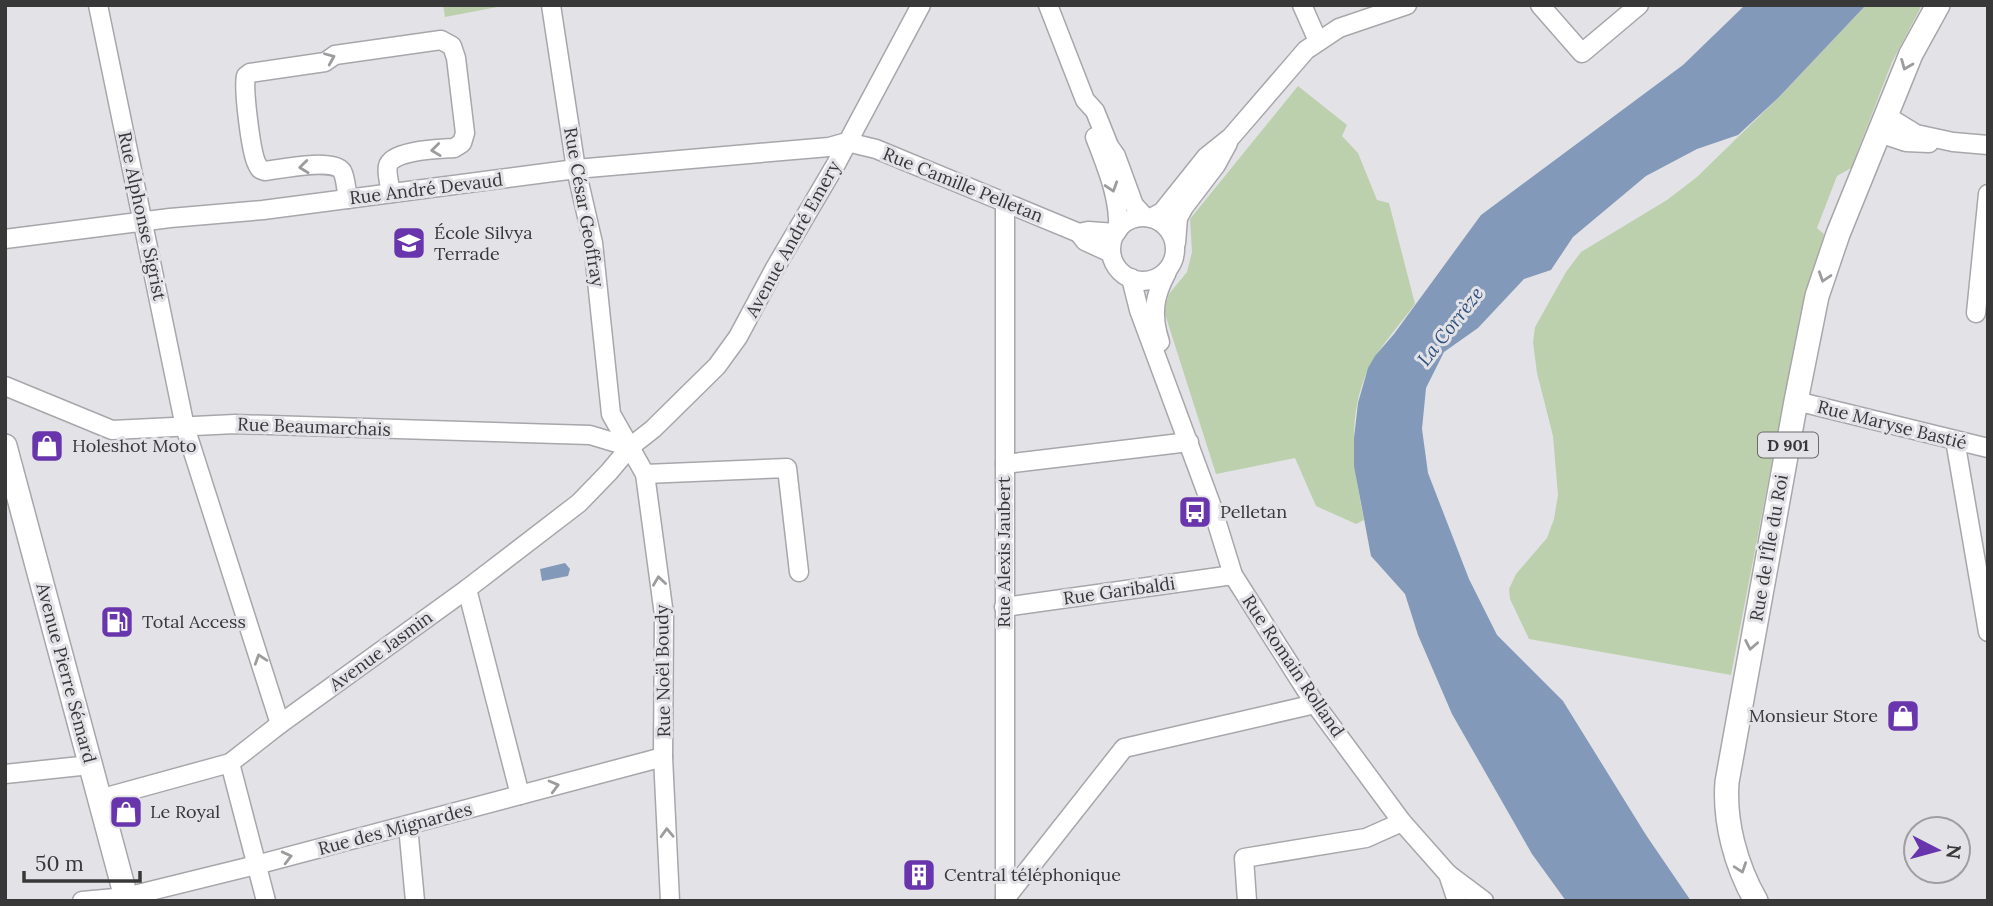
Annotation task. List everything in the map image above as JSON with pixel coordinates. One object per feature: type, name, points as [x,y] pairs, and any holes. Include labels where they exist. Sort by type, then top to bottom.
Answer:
[{"type":"main road","name":"Rue de l'Île du Roi","points":[[1756,901],[1741,870],[1734,845],[1727,810],[1727,782],[1817,296],[1838,234],[1911,54],[1938,5]]},
{"type":"main road","name":"Avenue Pierre Sémard","points":[[5,446],[126,899]]},
{"type":"street","name":"Rue Alphonse Sigrist","points":[[98,5],[185,426],[281,723]]},
{"type":"street","name":"Rue César Geoffray","points":[[551,5],[576,169],[593,243],[611,414],[631,447]]},
{"type":"street","name":"Avenue André Emery","points":[[631,447],[708,375],[738,337],[920,5]]},
{"type":"street","points":[[1048,5],[1086,100],[1095,111],[1109,146],[1116,156],[1134,205],[1148,218]]},
{"type":"street","points":[[1301,5],[1318,41]]},
{"type":"street","points":[[1148,218],[1162,212],[1206,157],[1231,137],[1294,62],[1318,41],[1339,28],[1407,5]]},
{"type":"street","points":[[1540,5],[1582,53],[1639,5]]},
{"type":"street","points":[[348,199],[343,173],[338,167],[326,164],[265,172],[259,168],[255,161],[249,120],[246,76],[250,73],[325,62],[335,55],[441,40],[452,46],[456,58],[465,134],[462,143],[454,148],[401,154],[392,158],[388,166],[391,193]]},
{"type":"street","points":[[1086,100],[1086,113],[1116,200],[1119,214],[1117,232]]},
{"type":"street","points":[[1882,124],[1953,142],[1988,145]]},
{"type":"street","points":[[1175,245],[1171,233],[1163,223],[1139,217],[1127,221],[1117,232],[1112,241],[1111,254],[1116,266],[1131,278],[1147,281],[1160,276],[1169,268],[1175,257],[1178,218],[1216,165],[1231,137]]},
{"type":"street","name":"Rue André Devaud","points":[[5,239],[576,169],[829,146],[847,142]]},
{"type":"street","name":"Rue Camille Pelletan","points":[[847,142],[876,149],[1079,233],[1085,241],[1111,254]]},
{"type":"street","points":[[1976,313],[1988,194]]},
{"type":"street","name":"Rue Alexis Jaubert","points":[[1005,203],[1005,900]]},
{"type":"street","name":"Rue Camille Pelletan","points":[[1079,233],[1117,232]]},
{"type":"street","name":"Rue Romain Rolland","points":[[1169,268],[1157,290],[1153,308],[1158,336],[1174,384],[1176,406]]},
{"type":"street","name":"Rue Romain Rolland","points":[[1131,278],[1152,348],[1189,442],[1233,575],[1315,704],[1402,822],[1448,874],[1457,901]]},
{"type":"street","name":"Rue Beaumarchais","points":[[5,386],[112,430],[235,424],[590,435],[631,447]]},
{"type":"street","name":"Rue Maryse Bastié","points":[[1796,401],[1988,448]]},
{"type":"street","points":[[1955,440],[1988,632]]},
{"type":"street","points":[[1004,464],[1189,442]]},
{"type":"street","name":"Rue Noël Boudy","points":[[631,447],[645,474],[664,615],[663,757],[670,901]]},
{"type":"street","name":"Avenue Jasmin","points":[[99,799],[230,763],[579,503],[631,447]]},
{"type":"street","points":[[645,474],[787,468],[799,572]]},
{"type":"street","name":"Rue Garibaldi","points":[[1004,607],[1233,575]]},
{"type":"street","points":[[467,589],[520,795]]},
{"type":"street","points":[[1005,900],[1124,748],[1315,704]]},
{"type":"street","name":"Rue des Mignardes","points":[[82,901],[126,899],[663,757]]},
{"type":"street","points":[[230,763],[266,901]]},
{"type":"street","points":[[5,774],[90,765]]},
{"type":"street","points":[[1247,901],[1244,858],[1366,838],[1402,822]]},
{"type":"street","points":[[408,826],[415,901]]},
{"type":"street","points":[[1448,874],[1484,901]]},
{"type":"green space","points":[[443,5],[508,5],[445,17]]},
{"type":"green space","points":[[1866,5],[1922,5],[1892,62],[1851,168],[1837,176],[1817,228],[1824,234],[1801,311],[1731,675],[1529,639],[1510,599],[1509,589],[1516,574],[1547,538],[1558,495],[1553,436],[1537,373],[1533,342],[1535,327],[1566,272],[1581,252],[1667,200],[1697,177],[1778,98]]},
{"type":"green space","points":[[1298,86],[1347,125],[1342,136],[1358,153],[1377,200],[1389,203],[1415,304],[1377,354],[1361,388],[1354,425],[1354,444],[1364,520],[1356,524],[1316,506],[1295,458],[1216,474],[1164,311],[1169,294],[1187,272],[1192,252],[1190,219]]},
{"type":"water","name":"La Corrèze","points":[[1745,5],[1866,5],[1778,98],[1738,135],[1697,149],[1646,176],[1573,237],[1551,270],[1524,279],[1478,328],[1444,352],[1426,388],[1422,429],[1428,473],[1469,579],[1497,635],[1563,701],[1646,835],[1691,901],[1566,901],[1532,854],[1452,714],[1418,635],[1405,594],[1371,556],[1354,466],[1358,403],[1368,368],[1375,356],[1481,215],[1683,65]]},
{"type":"water","points":[[565,563],[570,569],[568,576],[542,581],[540,569]]},
{"type":"place","name":"École Silvya Terrade","points":[[409,243]]},
{"type":"place","name":"Holeshot Moto","points":[[47,446]]},
{"type":"place","name":"Pelletan","points":[[1195,512]]},
{"type":"place","name":"Total Access","points":[[117,622]]},
{"type":"place","name":"Monsieur Store","points":[[1903,716]]},
{"type":"place","name":"Le Royal","points":[[126,812]]},
{"type":"place","name":"Central téléphonique","points":[[919,875]]}]
